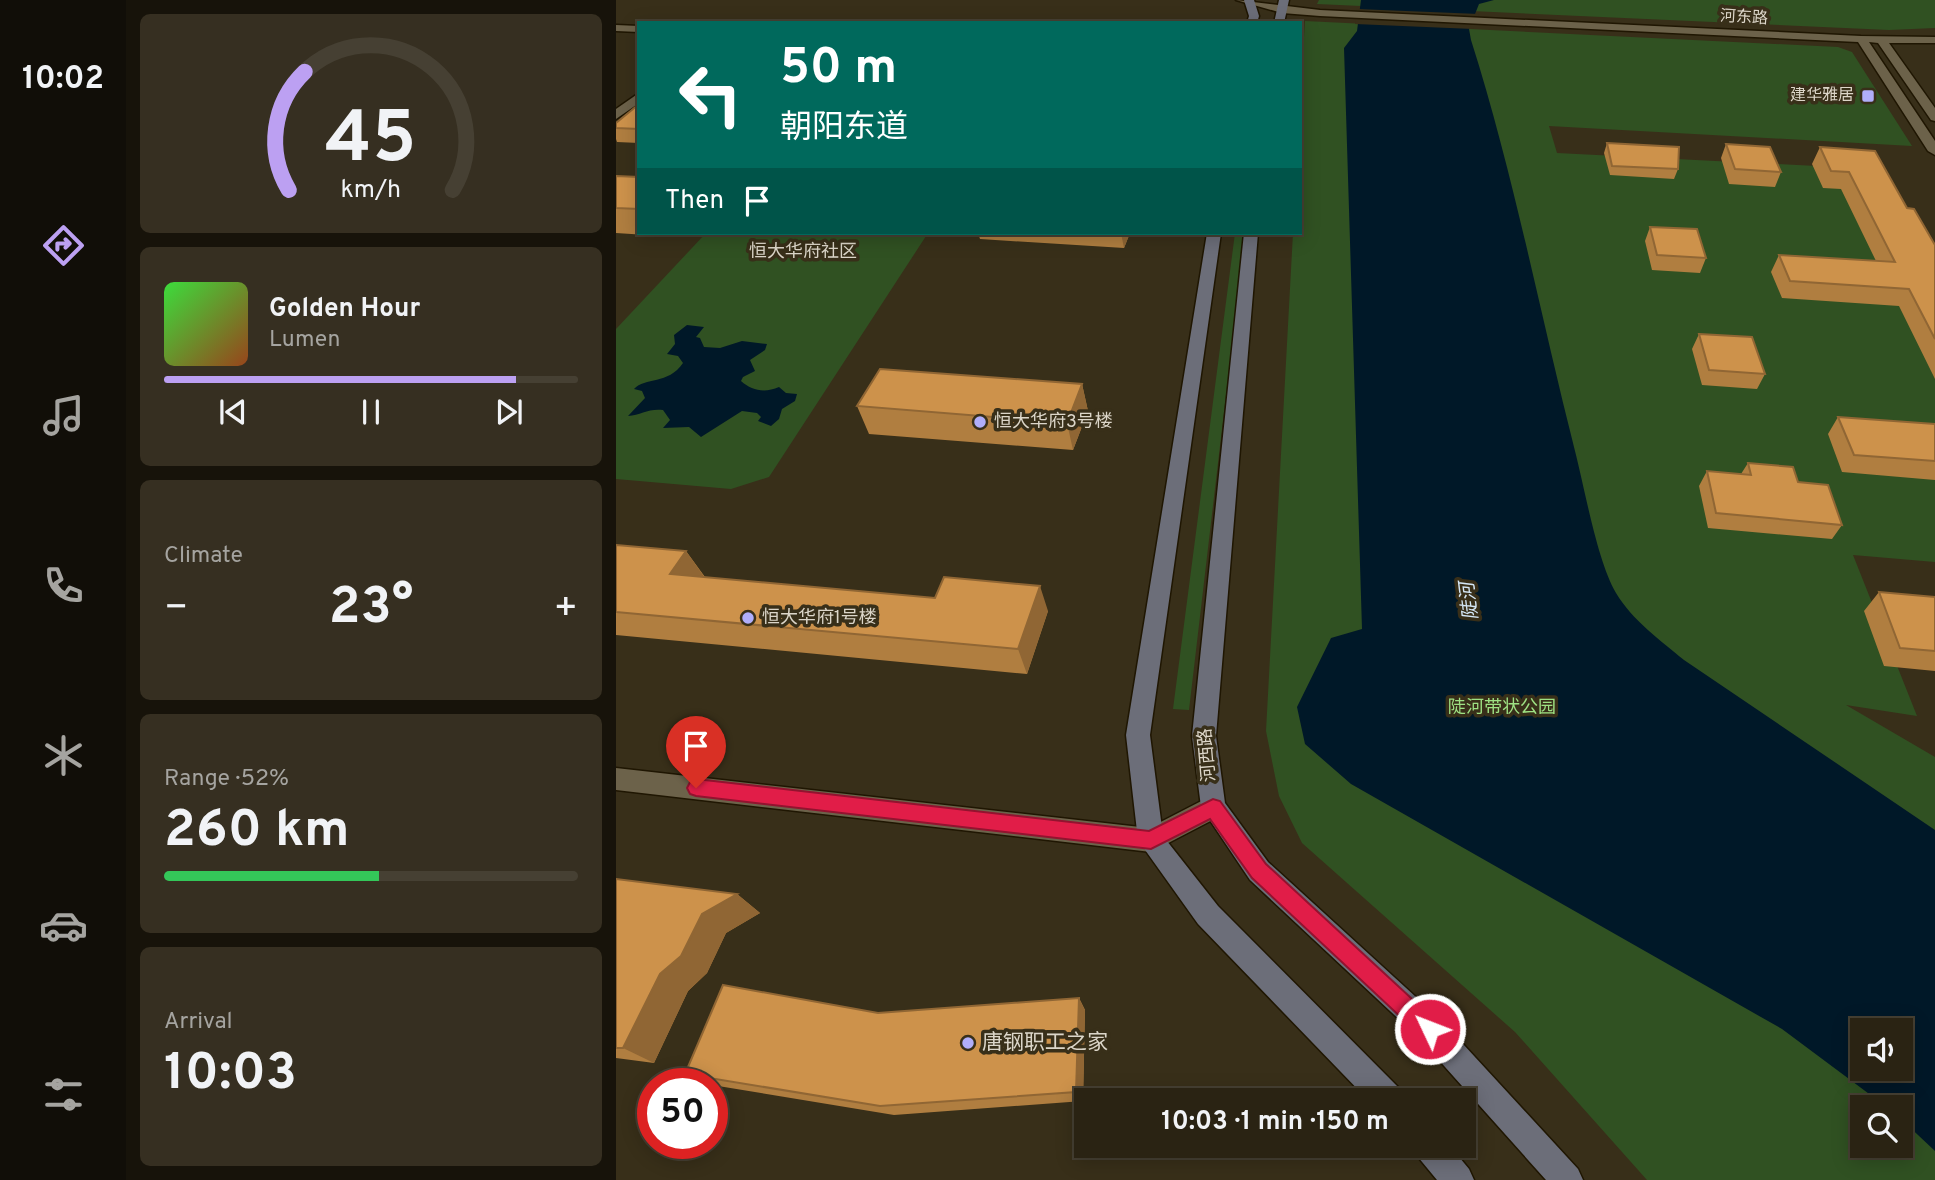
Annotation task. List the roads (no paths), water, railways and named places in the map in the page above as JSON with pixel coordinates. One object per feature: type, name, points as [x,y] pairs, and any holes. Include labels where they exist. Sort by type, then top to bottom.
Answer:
[{"type":"main road","points":[[1247,1],[1254,16],[1253,21]]},
{"type":"main road","points":[[1214,235],[1138,736],[1151,840],[1208,915],[1377,1088]]},
{"type":"main road","name":"河西路","points":[[1251,235],[1204,736],[1213,807],[1259,871],[1430,1029],[1566,1180]]},
{"type":"main road","points":[[1439,1158],[1458,1180]]},
{"type":"street","name":"河东路","points":[[1247,1],[1320,13],[1861,40],[1935,40]]},
{"type":"street","points":[[616,27],[637,29]]},
{"type":"street","points":[[1861,40],[1935,151]]},
{"type":"street","points":[[1882,40],[1935,117]]},
{"type":"street","points":[[616,115],[637,99]]},
{"type":"street","points":[[616,779],[1151,840],[1213,807]]},
{"type":"water","name":"陡河","points":[[1361,0],[1494,0],[1479,4],[1469,29],[1471,40],[1514,193],[1592,524],[1616,593],[1638,621],[1684,660],[1935,830],[1935,1151],[1913,1130],[1913,1095],[1871,1095],[1852,1081],[1913,1081],[1913,1018],[1850,1018],[1850,1080],[1782,1029],[1351,784],[1305,744],[1297,707],[1331,638],[1362,629],[1344,48],[1357,31]]},
{"type":"water","points":[[687,325],[704,327],[696,337],[700,338],[704,347],[720,348],[742,341],[767,344],[765,350],[750,360],[755,371],[741,381],[759,390],[779,387],[786,393],[797,394],[795,401],[782,409],[779,419],[771,426],[758,421],[761,417],[757,413],[742,411],[701,437],[689,427],[663,428],[670,420],[663,410],[628,416],[645,398],[642,391],[634,389],[671,375],[683,363],[678,356],[667,354],[675,344],[674,335]]},
{"type":"place","name":"建华雅居","points":[[1868,96]]},
{"type":"place","name":"恒大华府3号楼","points":[[980,422]]},
{"type":"place","name":"恒大华府1号楼","points":[[748,618]]},
{"type":"place","name":"唐钢职工之家","points":[[968,1043]]},
{"type":"district","name":"恒大华府社区","points":[[803,252]]},
{"type":"park label","name":"陡河带状公园","points":[[1502,708]]}]
